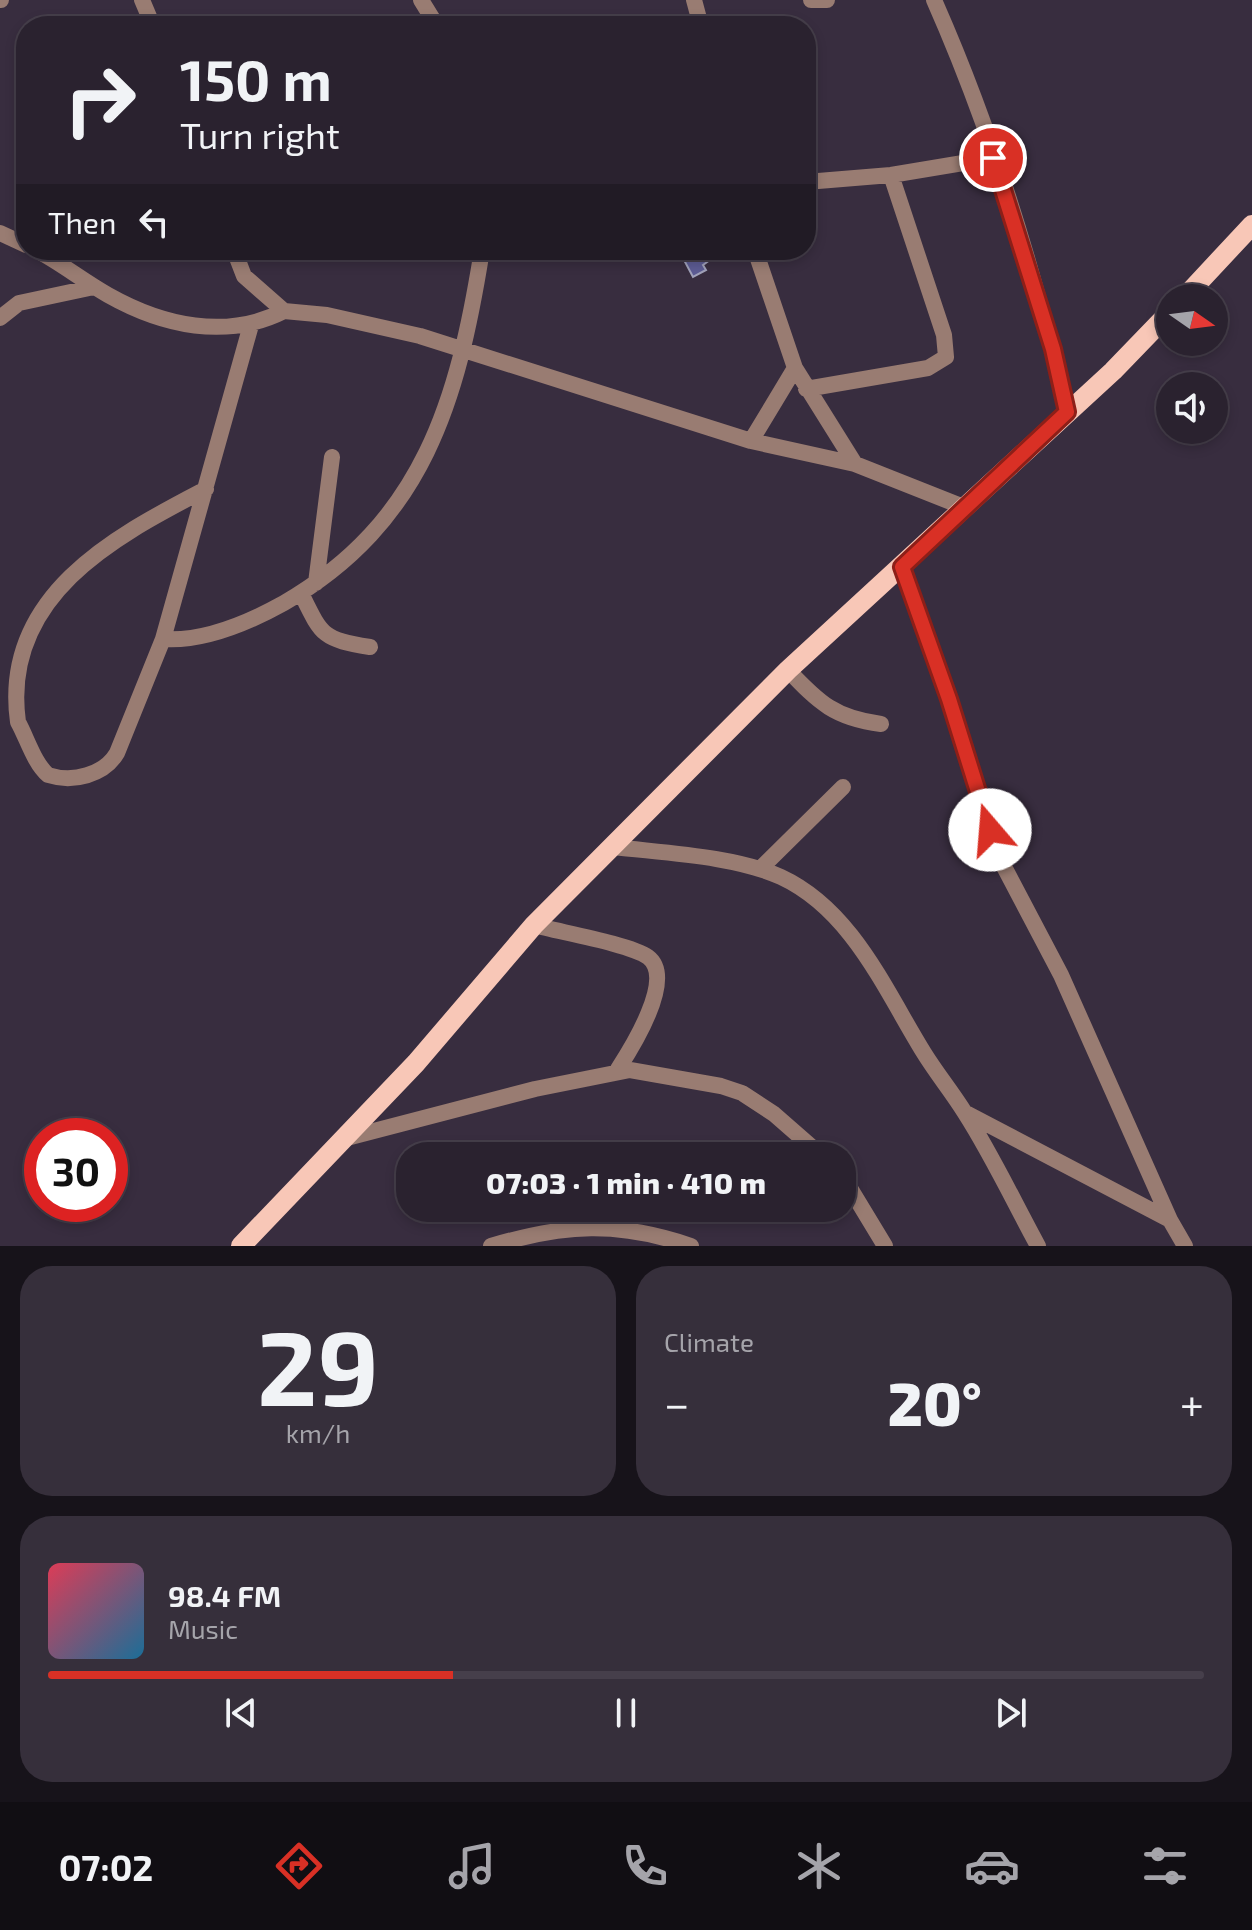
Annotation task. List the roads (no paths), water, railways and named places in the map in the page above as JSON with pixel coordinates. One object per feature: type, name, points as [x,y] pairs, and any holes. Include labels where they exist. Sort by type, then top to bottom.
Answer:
[{"type":"main road","points":[[1197,284],[1252,225]]},
{"type":"main road","points":[[241,1246],[428,1050],[534,925],[788,670],[966,508],[1156,326]]},
{"type":"street","points":[[811,0],[827,0]]},
{"type":"street","points":[[934,0],[993,158],[1053,349],[1067,412]]},
{"type":"street","points":[[816,181],[891,175],[993,158]]},
{"type":"street","points":[[806,389],[928,368],[946,357],[944,335],[891,175]]},
{"type":"street","points":[[52,260],[94,287],[145,312],[200,327],[251,325],[284,311],[342,318],[464,350],[751,441],[855,464],[966,508]]},
{"type":"street","points":[[238,260],[244,276],[284,311]]},
{"type":"street","points":[[163,639],[180,640],[223,630],[301,593],[365,545],[412,480],[433,440],[464,350],[480,260]]},
{"type":"street","points":[[758,260],[795,368],[855,464]]},
{"type":"street","points":[[0,318],[19,303],[94,287]]},
{"type":"street","points":[[1,670],[10,707],[43,771],[62,778],[87,775],[106,768],[117,753],[163,639],[251,325]]},
{"type":"street","points":[[751,441],[795,368]]},
{"type":"street","points":[[316,583],[332,457]]},
{"type":"street","points":[[48,576],[58,567],[206,489]]},
{"type":"street","points":[[902,567],[949,699],[1001,861],[1061,975],[1170,1220],[1185,1246]]},
{"type":"street","points":[[301,593],[325,635],[336,642],[370,647]]},
{"type":"street","points":[[788,670],[831,710],[856,720],[881,724]]},
{"type":"street","points":[[760,869],[843,787]]},
{"type":"street","points":[[614,847],[760,869],[797,886],[849,931],[966,1113],[1038,1246]]},
{"type":"street","points":[[534,925],[638,952],[652,962],[656,976],[646,1023],[618,1069]]},
{"type":"street","points":[[342,1139],[618,1069],[706,1083],[742,1093],[774,1114],[806,1142]]},
{"type":"street","points":[[966,1113],[1170,1220]]},
{"type":"street","points":[[856,1198],[885,1246]]},
{"type":"street","points":[[491,1246],[548,1232],[611,1226],[691,1246]]}]
